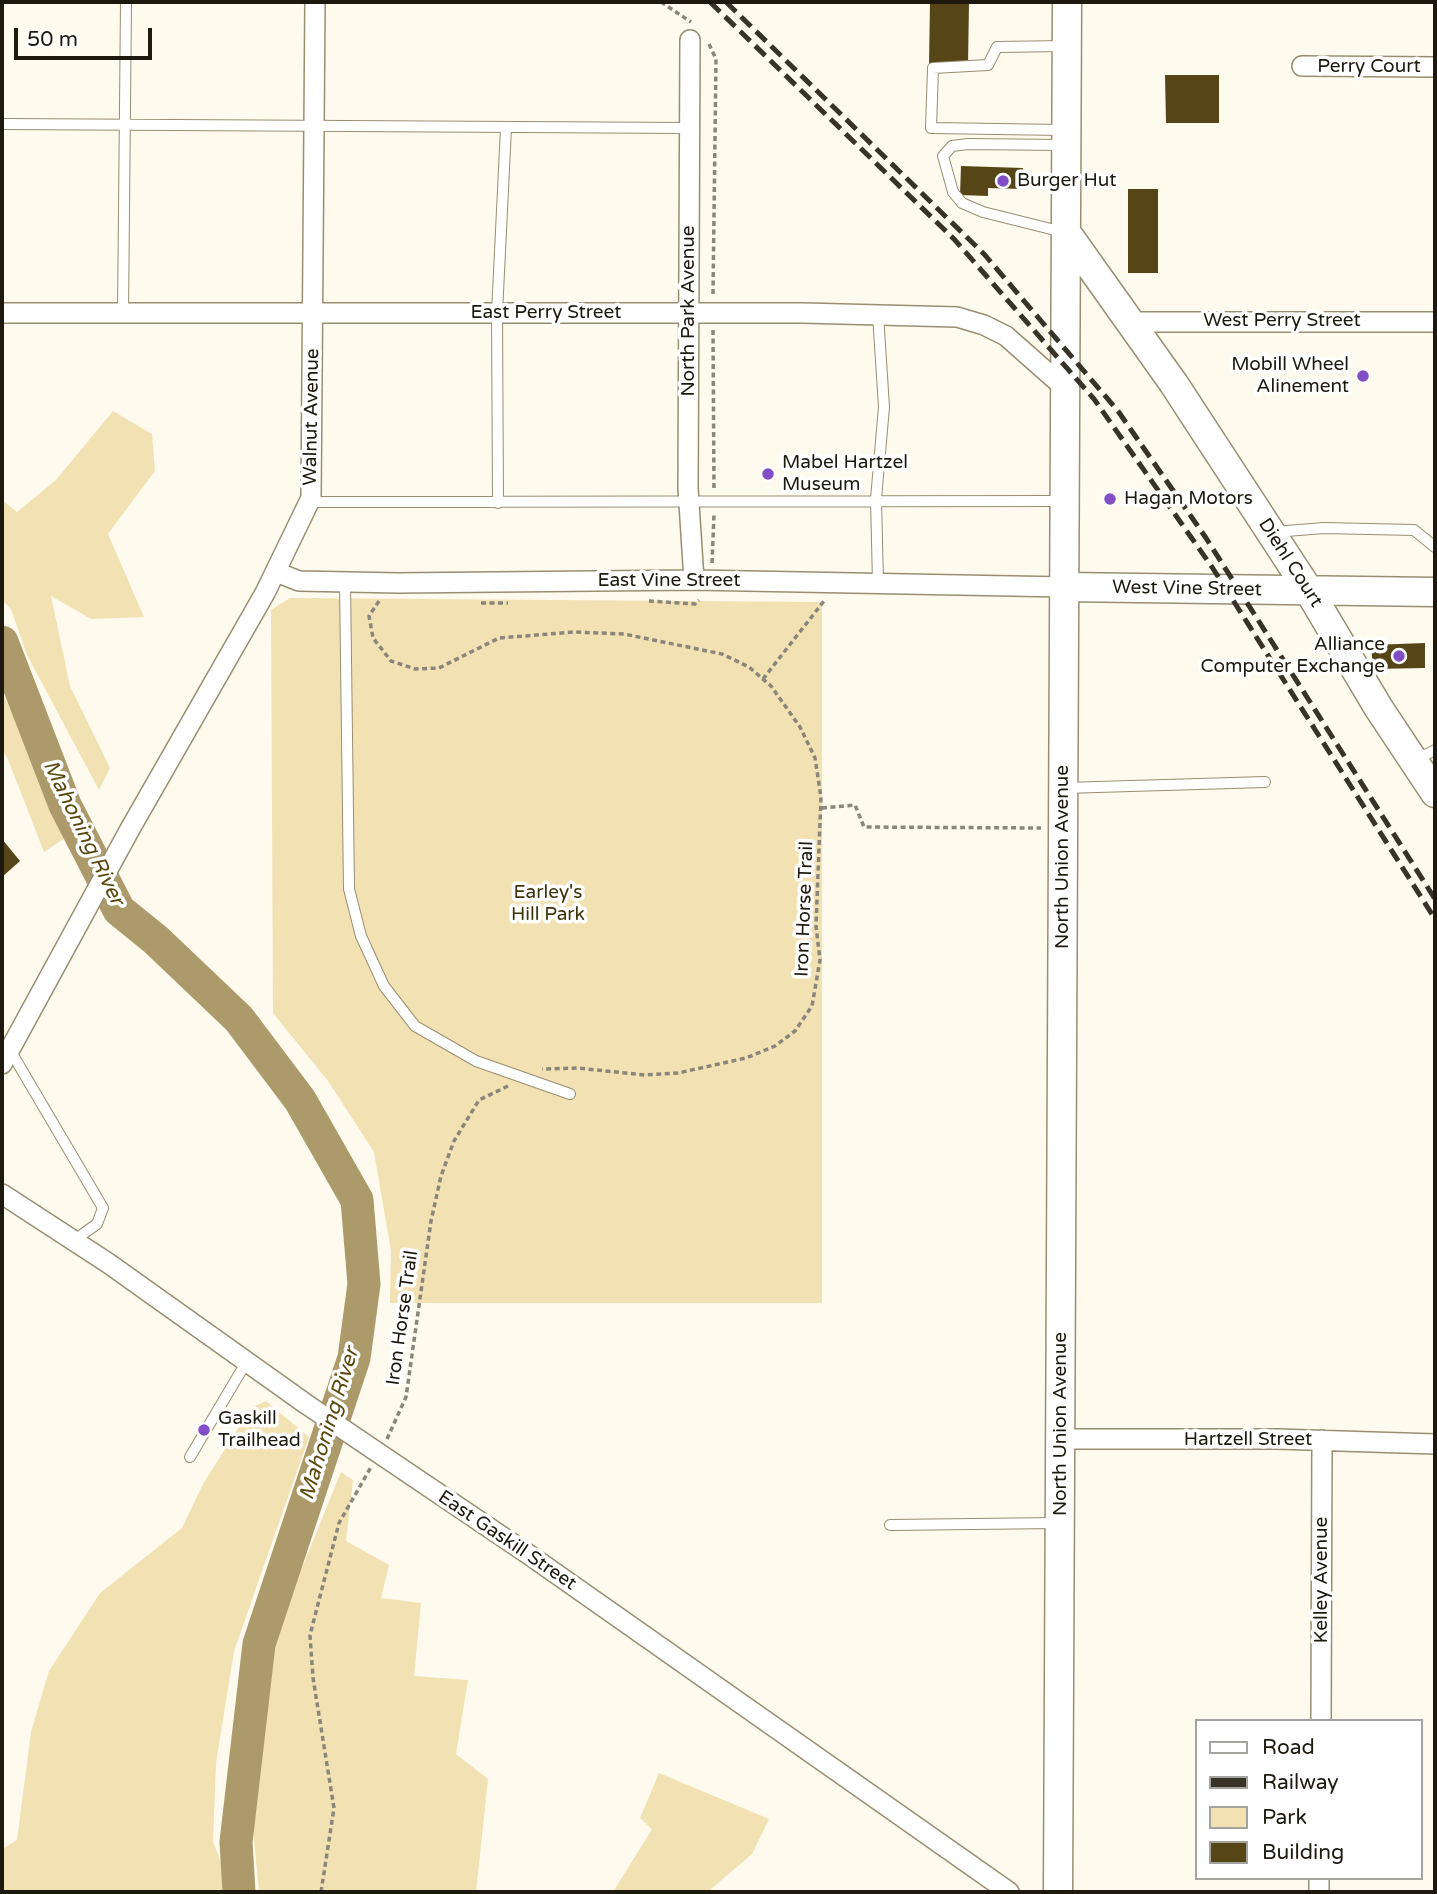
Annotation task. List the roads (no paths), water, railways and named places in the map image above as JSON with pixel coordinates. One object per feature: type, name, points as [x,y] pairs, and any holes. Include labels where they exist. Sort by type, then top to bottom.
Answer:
[{"type":"main road","name":"North Union Avenue","points":[[1058,1892],[1067,2]]},
{"type":"main road","name":"Diehl Court","points":[[1066,232],[1424,756],[1435,793]]},
{"type":"main road","name":"West Vine Street","points":[[1065,587],[1435,592]]},
{"type":"street","name":"Walnut Avenue","points":[[4,1053],[276,572],[309,502],[313,481],[315,2]]},
{"type":"street","name":"North Park Avenue","points":[[690,40],[688,504],[694,580]]},
{"type":"street","name":"Perry Court","points":[[1302,66],[1435,67]]},
{"type":"street","name":"East Perry Street","points":[[2,313],[689,313],[957,317],[984,325],[1014,342],[1066,389]]},
{"type":"street","name":"West Perry Street","points":[[1129,322],[1435,322]]},
{"type":"street","name":"East Vine Street","points":[[276,572],[299,581],[345,582],[694,580],[1065,587]]},
{"type":"street","name":"East Gaskill Street","points":[[2,1194],[528,1554],[1009,1892]]},
{"type":"street","name":"Hartzell Street","points":[[1061,1439],[1322,1440],[1435,1444]]},
{"type":"street","name":"Kelley Avenue","points":[[1321,1719],[1322,1440]]},
{"type":"lane","points":[[123,314],[126,2]]},
{"type":"lane","points":[[1066,46],[997,47],[988,65],[933,68],[931,128],[1066,137]]},
{"type":"lane","points":[[2,124],[314,128],[690,128]]},
{"type":"lane","points":[[498,503],[497,313],[506,128]]},
{"type":"lane","points":[[1066,137],[968,144],[947,149],[943,156],[944,168],[953,191],[962,203],[983,212],[1066,232]]},
{"type":"lane","points":[[878,315],[884,407],[876,502],[878,583]]},
{"type":"lane","points":[[309,502],[688,504],[1065,501]]},
{"type":"lane","points":[[1270,532],[1324,528],[1414,530],[1435,547]]},
{"type":"lane","points":[[345,582],[349,889],[361,936],[384,986],[415,1026],[476,1061],[570,1094]]},
{"type":"lane","points":[[1064,788],[1265,782]]},
{"type":"lane","points":[[4,1053],[103,1208],[97,1224],[74,1241]]},
{"type":"lane","points":[[190,1457],[247,1361]]},
{"type":"lane","points":[[890,1525],[1060,1523]]},
{"type":"waterway","name":"Mahoning River","points":[[2,642],[65,805],[119,910],[156,940],[239,1019],[300,1100],[357,1200],[364,1284],[354,1358],[259,1644],[236,1842],[239,1892]]},
{"type":"railway","points":[[710,2],[954,239],[1094,399],[1212,567],[1435,919]]},
{"type":"railway","points":[[726,2],[984,254],[1118,411],[1206,538],[1435,899]]},
{"type":"place","name":"Burger Hut","points":[[1003,181]]},
{"type":"place","name":"Mobill Wheel Alinement","points":[[1363,376]]},
{"type":"place","name":"Mabel Hartzel Museum","points":[[768,474]]},
{"type":"place","name":"Hagan Motors","points":[[1110,499]]},
{"type":"place","name":"Alliance Computer Exchange","points":[[1399,656]]},
{"type":"place","name":"Gaskill Trailhead","points":[[204,1430]]},
{"type":"park label","name":"Earley's Hill Park","points":[[548,904]]}]
